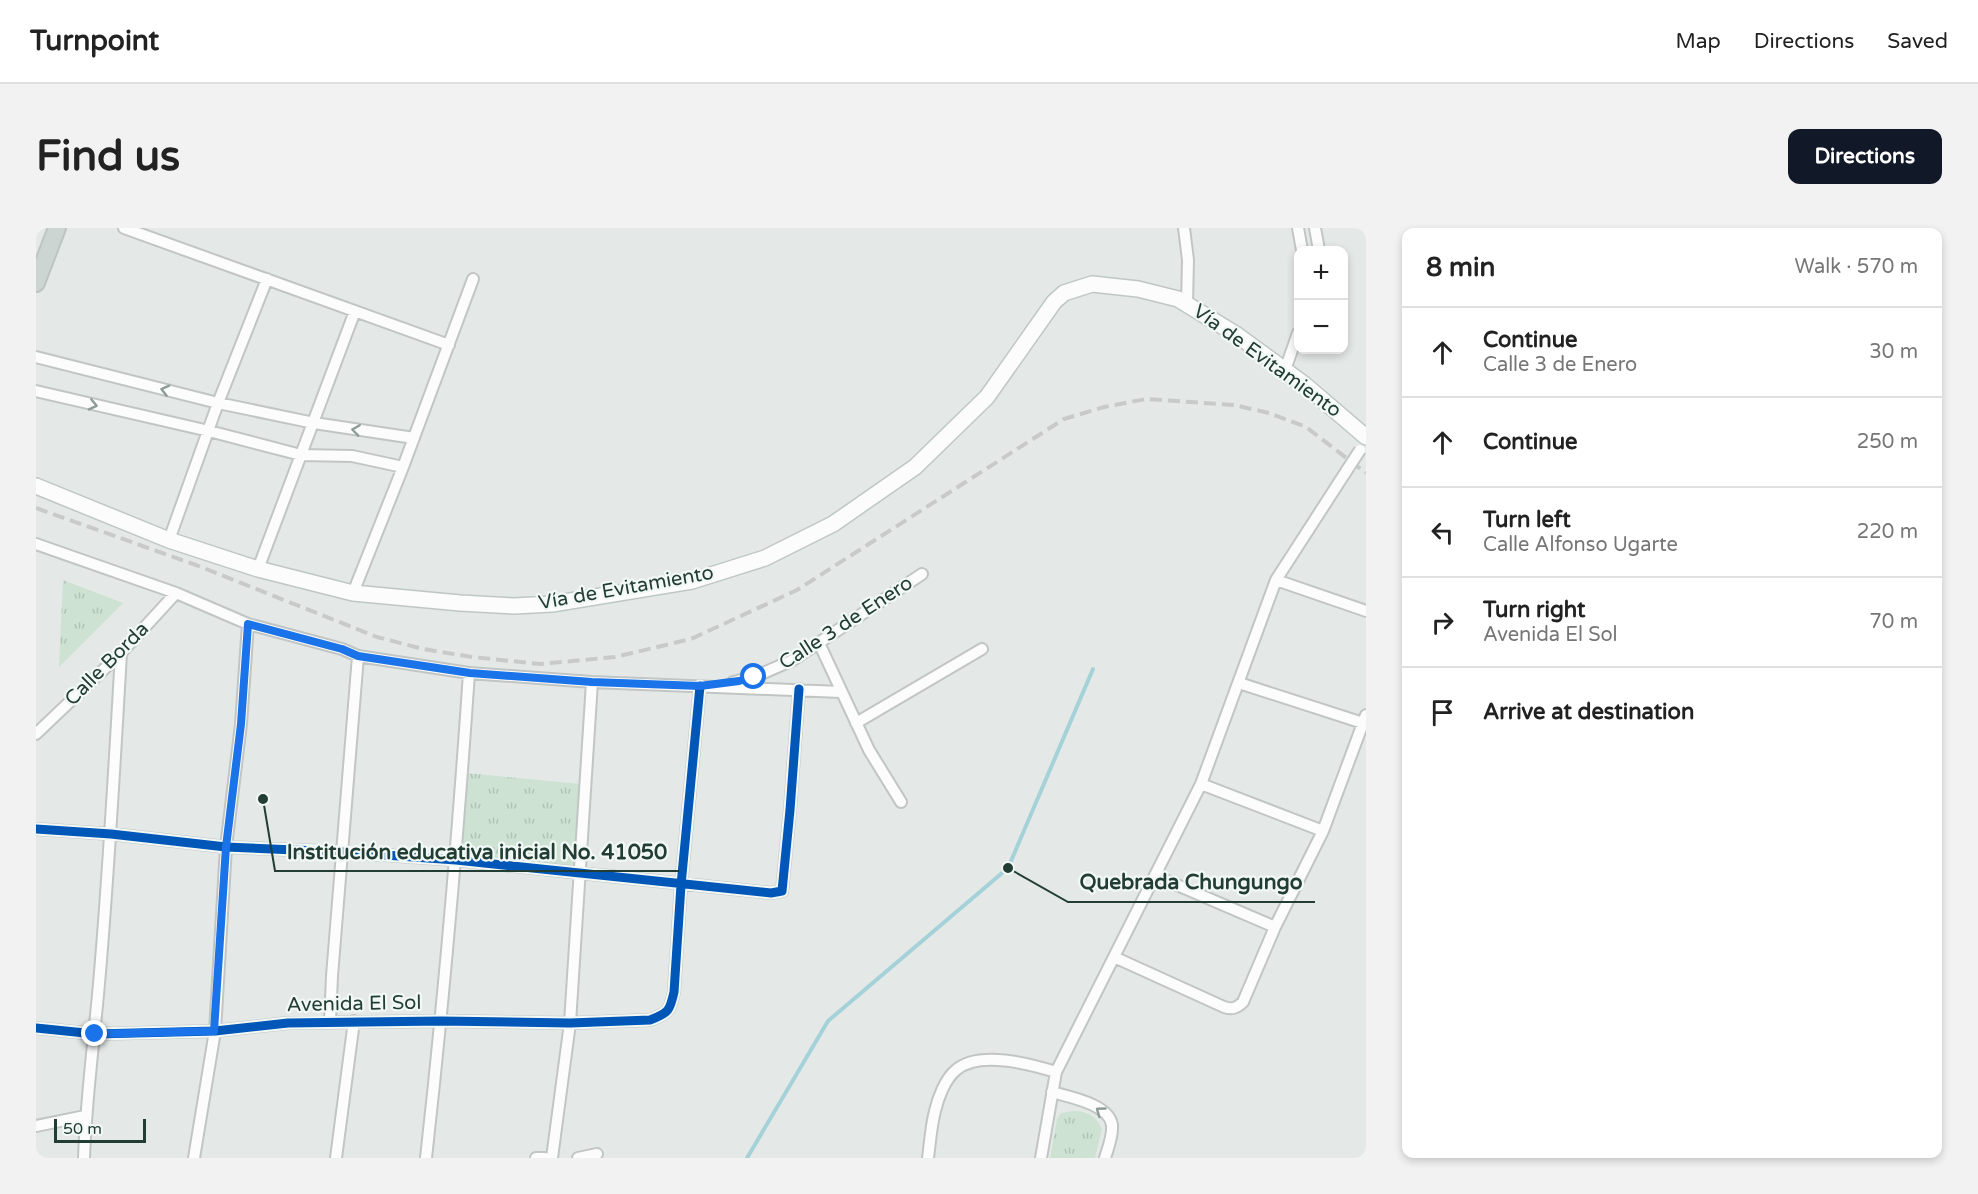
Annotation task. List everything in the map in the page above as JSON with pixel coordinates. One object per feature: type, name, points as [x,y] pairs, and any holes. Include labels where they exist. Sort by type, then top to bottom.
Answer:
[{"type":"main road","points":[[36,284],[57,228]]},
{"type":"main road","name":"Vía de Evitamiento","points":[[36,486],[169,540],[258,569],[353,593],[514,606],[552,604],[692,581],[765,558],[833,524],[915,467],[987,397],[1054,302],[1064,293],[1092,284],[1138,289],[1188,303],[1237,335],[1304,384],[1364,442]]},
{"type":"street","points":[[124,228],[448,345]]},
{"type":"street","points":[[1184,228],[1188,260],[1188,303]]},
{"type":"street","points":[[1298,228],[1301,246]]},
{"type":"street","points":[[1315,228],[1318,246]]},
{"type":"street","points":[[169,540],[218,403],[267,279]]},
{"type":"street","points":[[353,593],[473,279]]},
{"type":"street","points":[[258,569],[355,311]]},
{"type":"street","points":[[1284,370],[1294,345]]},
{"type":"street","points":[[36,357],[218,403],[314,423],[414,438]]},
{"type":"street","points":[[36,391],[301,455],[352,456],[403,467]]},
{"type":"street","points":[[1041,1158],[1056,1072],[1202,784],[1276,580],[1364,442]]},
{"type":"street","points":[[36,544],[176,593],[248,624],[342,649],[358,656],[470,673],[592,682],[842,692]]},
{"type":"street","name":"Calle 3 de Enero","points":[[700,686],[754,677],[793,660],[922,574]]},
{"type":"street","points":[[1276,580],[1366,610]]},
{"type":"street","name":"Calle Borda","points":[[36,734],[121,653],[176,593]]},
{"type":"street","points":[[194,1158],[214,1031],[226,847],[241,724],[248,624]]},
{"type":"street","points":[[819,643],[856,723],[882,773],[901,802]]},
{"type":"street","points":[[856,723],[982,649]]},
{"type":"street","points":[[84,1158],[85,1116],[95,1034],[111,834],[121,653]]},
{"type":"street","points":[[330,1022],[358,656]]},
{"type":"street","points":[[426,1158],[456,860],[470,673]]},
{"type":"street","points":[[552,1158],[570,1023],[592,682]]},
{"type":"street","points":[[1114,957],[1224,1007],[1238,1007],[1243,1002],[1275,927],[1323,831],[1365,719],[1239,683]]},
{"type":"street","points":[[681,885],[700,686]]},
{"type":"street","points":[[36,829],[111,834],[226,847],[456,860],[681,885],[771,893],[782,891],[799,689]]},
{"type":"street","points":[[1202,784],[1323,831]]},
{"type":"street","points":[[1156,876],[1275,927]]},
{"type":"street","name":"Avenida El Sol","points":[[36,1028],[95,1034],[214,1031],[288,1023],[354,1021],[441,1020],[570,1023],[650,1020],[663,1015],[670,1008],[674,992],[681,885]]},
{"type":"street","points":[[336,1158],[354,1021]]},
{"type":"street","points":[[928,1158],[935,1111],[945,1084],[956,1070],[972,1062],[996,1060],[1031,1065],[1056,1072]]},
{"type":"street","points":[[1052,1092],[1092,1105],[1108,1116],[1112,1125],[1105,1158]]},
{"type":"street","points":[[36,1126],[85,1116]]},
{"type":"street","points":[[578,1158],[597,1154]]},
{"type":"street","points":[[536,1158],[544,1158]]},
{"type":"green space","points":[[63,580],[123,603],[59,667]]},
{"type":"green space","points":[[467,773],[580,784],[574,866],[459,856]]},
{"type":"green space","points":[[1073,1111],[1091,1115],[1102,1129],[1095,1158],[1050,1158],[1057,1119],[1061,1113]]},
{"type":"waterway","points":[[747,1158],[828,1021],[1008,868],[1093,669]]},
{"type":"railway","points":[[36,508],[196,565],[377,637],[423,649],[540,664],[615,657],[691,639],[797,590],[1064,419],[1104,407],[1146,399],[1234,405],[1269,413],[1306,427],[1366,473]]},
{"type":"cycle path","points":[[36,1028],[95,1034],[215,1031],[288,1023],[441,1021],[570,1023],[650,1020],[665,1013],[670,1007],[674,992],[681,885],[700,686]]},
{"type":"cycle path","points":[[36,829],[111,834],[226,847],[456,860],[771,893],[782,891],[799,689]]},
{"type":"place","name":"Institución educativa inicial No. 41050","points":[[263,799]]},
{"type":"place","name":"Quebrada Chungungo","points":[[1008,868]]},
{"type":"route","points":[[95,1034],[214,1031],[226,847],[241,724],[248,624],[342,649],[358,656],[470,673],[592,682],[700,686],[754,677]]}]
